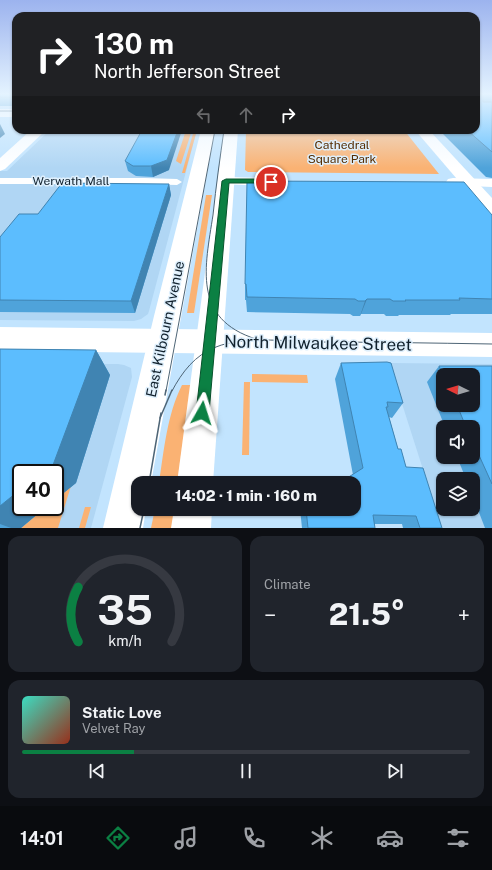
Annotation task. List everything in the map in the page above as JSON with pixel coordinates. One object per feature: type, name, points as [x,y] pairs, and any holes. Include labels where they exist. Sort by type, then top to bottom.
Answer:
[{"type":"street","points":[[0,166],[35,134]]},
{"type":"street","name":"East Kilbourn Avenue","points":[[123,528],[207,134]]},
{"type":"street","points":[[196,476],[231,134]]},
{"type":"street","points":[[426,134],[492,209]]},
{"type":"street","name":"Werwath Mall","points":[[2,181],[177,182]]},
{"type":"street","points":[[226,181],[282,182]]},
{"type":"street","points":[[440,182],[492,183]]},
{"type":"street","name":"North Milwaukee Street","points":[[0,339],[492,345]]},
{"type":"street","points":[[191,528],[192,516]]},
{"type":"shaded area","points":[[46,134],[196,134],[148,314],[141,319],[134,321],[0,320],[0,171],[7,171]]},
{"type":"shaded area","points":[[389,363],[492,364],[492,528],[420,528],[435,507]]},
{"type":"shaded area","points":[[0,364],[118,364],[131,368],[132,377],[91,528],[0,528]]},
{"type":"green space","points":[[185,134],[191,134],[181,164],[176,161]]},
{"type":"green space","points":[[193,134],[196,134],[185,173],[182,173]]},
{"type":"green space","name":"Cathedral Square Park","points":[[246,134],[407,134],[439,174],[248,172],[245,170]]},
{"type":"green space","points":[[206,195],[212,195],[194,313],[187,313]]},
{"type":"green space","points":[[252,374],[307,375],[308,383],[252,382]]},
{"type":"green space","points":[[244,382],[250,382],[249,455],[242,455]]},
{"type":"green space","points":[[182,385],[196,385],[185,476],[160,476],[169,420]]},
{"type":"green space","points":[[71,486],[64,509],[64,492]]},
{"type":"green space","points":[[85,507],[91,507],[85,528],[79,528]]},
{"type":"green space","points":[[35,516],[62,516],[58,528],[21,528]]},
{"type":"green space","points":[[154,516],[180,516],[178,528],[151,528]]},
{"type":"building","points":[[480,119],[492,119],[492,152],[472,134],[480,134]]},
{"type":"building","points":[[140,134],[177,134],[167,160],[151,166],[133,166],[125,161]]},
{"type":"building","points":[[247,181],[464,182],[492,215],[492,299],[459,298],[460,300],[393,301],[390,299],[367,299],[365,301],[358,301],[355,299],[247,297],[245,284]]},
{"type":"building","points":[[62,183],[169,184],[131,301],[0,300],[0,237],[19,214],[38,214]]},
{"type":"building","points":[[0,349],[96,350],[53,464],[12,464],[12,496],[0,506]]},
{"type":"building","points":[[341,363],[391,363],[403,403],[387,402],[388,407],[386,407],[398,449],[401,449],[406,467],[423,468],[436,509],[436,516],[438,516],[442,528],[420,528],[416,516],[373,515],[375,528],[308,528],[307,516],[361,516],[361,476],[350,476],[363,468]]},
{"type":"building","points":[[439,366],[492,366],[492,484],[480,457],[480,420],[463,420],[460,412],[480,412],[480,368],[440,368]]},
{"type":"tram line","points":[[166,391],[214,134]]},
{"type":"tram line","points":[[223,134],[207,254],[206,272],[208,289],[212,305],[221,318],[235,330],[256,339]]},
{"type":"tram line","points":[[172,391],[180,377],[195,359],[208,350],[238,341],[264,340],[492,344]]},
{"type":"tram line","points":[[165,395],[166,390]]},
{"type":"tram line","points":[[160,417],[172,390]]},
{"type":"tram line","points":[[160,417],[161,413]]},
{"type":"tram line","points":[[150,476],[160,417]]},
{"type":"tram line","points":[[140,528],[143,516]]},
{"type":"route","points":[[202,413],[226,181],[271,182]]}]
